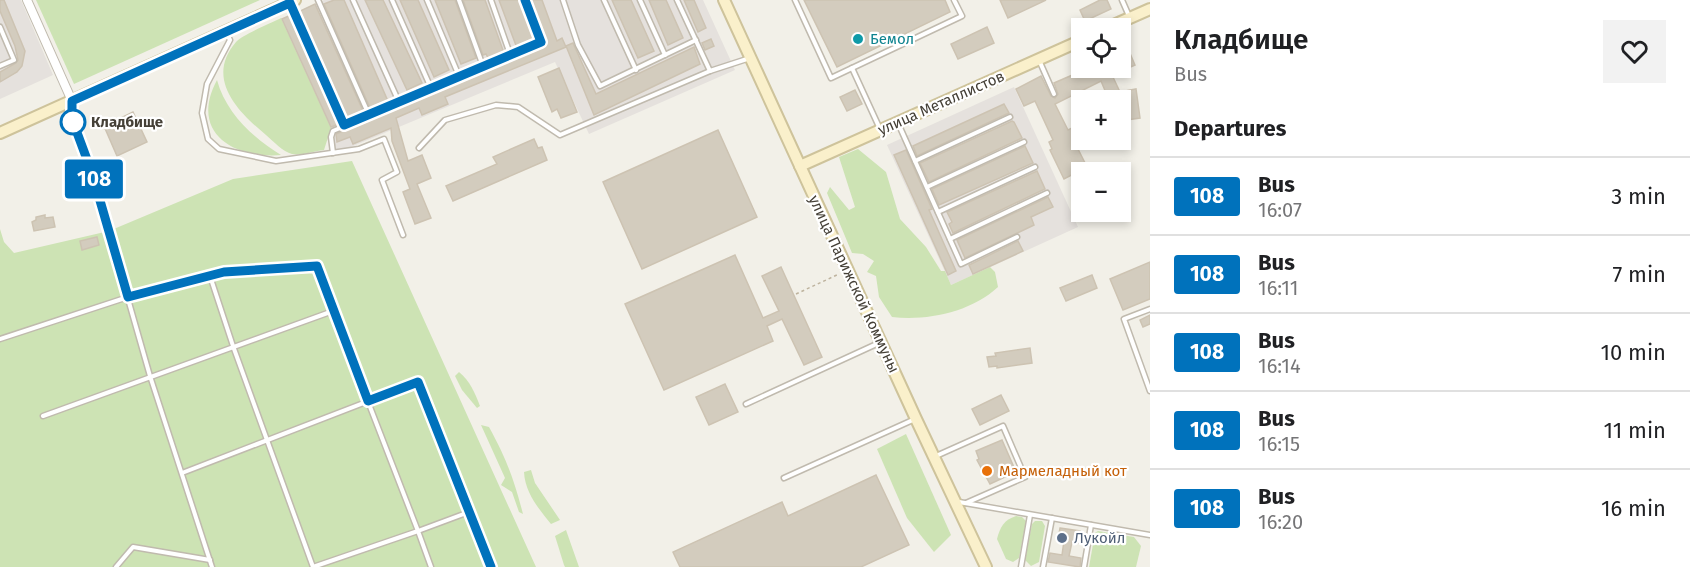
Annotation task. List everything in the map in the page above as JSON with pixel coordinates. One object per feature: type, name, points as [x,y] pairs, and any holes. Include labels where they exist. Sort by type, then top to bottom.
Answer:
[{"type":"main road","name":"улица Парижской Коммуны","points":[[724,0],[916,419],[961,503],[986,567]]},
{"type":"main road","points":[[0,133],[292,1]]},
{"type":"main road","points":[[1130,18],[1150,9]]},
{"type":"main road","name":"улица Металлистов","points":[[800,166],[1071,45]]},
{"type":"street","points":[[27,0],[72,101]]},
{"type":"lane","points":[[318,0],[369,115]]},
{"type":"lane","points":[[353,0],[399,102]]},
{"type":"lane","points":[[392,0],[431,88]]},
{"type":"lane","points":[[427,0],[459,76]]},
{"type":"lane","points":[[459,0],[483,66]]},
{"type":"lane","points":[[491,0],[510,54]]},
{"type":"lane","points":[[333,153],[331,137],[333,130],[541,42],[525,0]]},
{"type":"lane","points":[[563,0],[578,45],[600,86],[696,40]]},
{"type":"lane","points":[[604,0],[636,70]]},
{"type":"lane","points":[[640,0],[665,55]]},
{"type":"lane","points":[[677,0],[710,70]]},
{"type":"lane","points":[[795,0],[831,78],[962,16],[954,0]]},
{"type":"lane","points":[[1122,0],[1130,18]]},
{"type":"lane","points":[[292,1],[344,125]]},
{"type":"lane","points":[[0,27],[14,60],[0,66]]},
{"type":"lane","points":[[226,32],[230,40],[207,84],[202,113],[208,139],[219,149],[276,161],[359,149],[384,139],[397,172],[382,180],[403,235]]},
{"type":"lane","points":[[419,148],[445,120],[496,105],[518,107],[560,135],[710,70],[751,58]]},
{"type":"lane","points":[[1039,59],[1054,94]]},
{"type":"lane","points":[[852,68],[880,130]]},
{"type":"lane","points":[[72,101],[72,119],[92,173],[150,376],[213,567]]},
{"type":"lane","points":[[915,161],[1010,117]]},
{"type":"lane","points":[[897,122],[961,264],[1017,237]]},
{"type":"lane","points":[[927,187],[1024,142]]},
{"type":"lane","points":[[938,212],[1035,167]]},
{"type":"lane","points":[[950,239],[1047,193]]},
{"type":"lane","points":[[0,339],[128,297],[224,272],[317,266],[431,567]]},
{"type":"lane","points":[[210,276],[313,567],[470,512]]},
{"type":"lane","points":[[1150,309],[1124,319],[1150,392]]},
{"type":"lane","points":[[43,416],[333,311]]},
{"type":"lane","points":[[746,404],[881,342]]},
{"type":"lane","points":[[182,473],[418,382],[491,567]]},
{"type":"lane","points":[[784,478],[916,419]]},
{"type":"lane","points":[[935,456],[1003,426],[1025,477],[961,503]]},
{"type":"lane","points":[[961,503],[1150,535]]},
{"type":"lane","points":[[1021,567],[1030,514]]},
{"type":"lane","points":[[1043,567],[1052,518]]},
{"type":"lane","points":[[1084,567],[1091,525]]},
{"type":"lane","points":[[116,567],[133,547],[210,560]]},
{"type":"path","points":[[796,294],[848,270]]},
{"type":"shaded area","points":[[0,0],[21,0],[53,75],[0,99]]},
{"type":"shaded area","points":[[324,0],[703,0],[735,70],[589,134],[555,62],[334,154],[275,22]]},
{"type":"shaded area","points":[[1014,87],[1071,212],[1071,222],[1076,222],[1078,227],[951,285],[887,145]]},
{"type":"green space","points":[[36,0],[260,0],[74,84]]},
{"type":"green space","points":[[281,18],[331,128],[324,150],[296,154],[282,149],[255,126],[236,105],[224,81],[227,55],[236,42]]},
{"type":"green space","points":[[217,80],[227,103],[242,124],[260,141],[281,155],[263,155],[232,147],[212,128],[208,114],[210,98]]},
{"type":"green space","points":[[858,149],[886,172],[900,219],[926,247],[941,271],[945,271],[951,285],[990,267],[995,272],[998,287],[975,303],[948,313],[920,318],[892,317],[879,297],[876,276],[867,272],[874,261],[863,254],[852,253],[827,193],[830,187],[849,210],[855,207],[839,157]]},
{"type":"green space","points":[[352,161],[536,567],[0,567],[0,229],[4,242],[14,253],[109,231],[233,179]]},
{"type":"green space","points":[[459,372],[474,392],[480,406],[477,408],[462,390],[455,376]]},
{"type":"green space","points":[[481,425],[489,427],[500,449],[513,479],[523,514],[519,512],[512,492],[501,485],[505,478]]},
{"type":"green space","points":[[906,434],[951,535],[934,552],[907,518],[877,449]]},
{"type":"green space","points":[[531,470],[535,483],[560,520],[551,524],[533,500],[524,472]]},
{"type":"green space","points":[[1016,516],[1026,521],[1019,558],[1013,562],[1006,559],[997,539],[1003,524]]},
{"type":"green space","points":[[1035,521],[1042,521],[1045,526],[1039,562],[1031,566],[1025,560],[1032,524]]},
{"type":"green space","points":[[566,530],[579,567],[565,567],[564,565],[555,536]]},
{"type":"green space","points":[[1098,531],[1134,537],[1141,546],[1136,567],[1089,567],[1095,533]]},
{"type":"building","points":[[0,0],[4,0],[25,51],[22,66],[17,72],[0,82],[0,72],[18,60],[15,46],[0,11]]},
{"type":"building","points":[[334,0],[344,0],[387,99],[387,103],[371,110],[324,4]]},
{"type":"building","points":[[365,0],[383,0],[422,83],[407,90]]},
{"type":"building","points":[[400,0],[418,0],[449,70],[434,77]]},
{"type":"building","points":[[435,0],[455,0],[476,58],[461,64]]},
{"type":"building","points":[[463,0],[485,0],[504,53],[489,60],[486,54],[483,55]]},
{"type":"building","points":[[499,0],[521,0],[536,40],[517,48]]},
{"type":"building","points":[[529,0],[542,0],[557,41],[562,38],[566,47],[445,97],[448,104],[422,115],[419,108],[396,118],[408,161],[422,155],[431,178],[417,184],[431,218],[415,224],[403,192],[410,189],[392,141],[391,128],[353,144],[350,137],[337,142],[336,134],[543,45],[545,41]]},
{"type":"building","points":[[612,0],[631,0],[654,51],[638,58]]},
{"type":"building","points":[[649,0],[666,0],[683,38],[668,45]]},
{"type":"building","points":[[684,0],[694,0],[706,28],[698,32]]},
{"type":"building","name":"Бемол","points":[[804,0],[945,0],[950,12],[837,67]]},
{"type":"building","points":[[1000,0],[1046,0],[1008,18]]},
{"type":"building","points":[[1100,0],[1107,0],[1111,9],[1092,18],[1084,18],[1080,10]]},
{"type":"building","points":[[315,4],[364,113],[347,121],[298,12]]},
{"type":"building","points":[[291,15],[339,124],[331,127],[282,19]]},
{"type":"building","points":[[987,27],[994,43],[958,59],[951,44]]},
{"type":"building","points":[[711,39],[714,46],[705,50],[702,43]]},
{"type":"building","points":[[573,43],[596,94],[694,47],[700,64],[594,115],[566,46]]},
{"type":"building","points":[[559,68],[577,112],[561,118],[557,109],[552,112],[538,77]]},
{"type":"building","points":[[1041,76],[1051,96],[1055,98],[1058,94],[1054,83],[1071,76],[1071,78],[1113,78],[1119,90],[1105,90],[1101,81],[1083,90],[1071,90],[1071,96],[1055,104],[1068,130],[1071,128],[1071,150],[1078,150],[1084,162],[1071,162],[1071,175],[1064,179],[1050,150],[1052,149],[1049,142],[1053,140],[1035,101],[1024,106],[1016,89]]},
{"type":"building","points":[[1136,89],[1140,118],[1131,119],[1131,90]]},
{"type":"building","points":[[855,90],[862,104],[847,111],[840,97]]},
{"type":"building","points":[[1004,104],[1009,113],[917,156],[913,146]]},
{"type":"building","points":[[133,112],[147,142],[117,156],[104,126]]},
{"type":"building","points":[[1012,121],[1022,138],[929,182],[920,163]]},
{"type":"building","points":[[718,130],[757,217],[642,269],[603,182]]},
{"type":"building","points":[[534,139],[538,148],[542,147],[547,160],[453,201],[446,186],[497,164],[493,157]]},
{"type":"building","points":[[1025,146],[1033,163],[939,205],[932,189]]},
{"type":"building","points":[[906,150],[956,271],[948,275],[894,155]]},
{"type":"building","points":[[1037,171],[1045,189],[953,233],[949,224],[952,222],[947,212]]},
{"type":"building","points":[[1048,197],[1053,207],[1031,217],[1034,225],[965,258],[957,240]]},
{"type":"building","points":[[45,215],[45,218],[53,217],[55,227],[34,231],[32,222],[36,220],[36,217]]},
{"type":"building","points":[[97,237],[99,245],[82,250],[80,241]]},
{"type":"building","points":[[1018,241],[1023,251],[973,274],[969,265]]},
{"type":"building","points":[[735,255],[763,318],[779,311],[762,276],[781,267],[822,357],[804,365],[782,319],[767,326],[773,341],[664,390],[625,304]]},
{"type":"building","points":[[1150,262],[1150,299],[1123,310],[1110,279]]},
{"type":"building","points":[[1092,275],[1097,288],[1066,301],[1060,288]]},
{"type":"building","points":[[1150,315],[1150,324],[1143,327],[1140,320]]},
{"type":"building","points":[[1030,348],[1032,363],[989,367],[987,357],[996,356],[995,353]]},
{"type":"building","points":[[725,384],[738,412],[709,425],[696,397]]},
{"type":"building","points":[[1001,395],[1009,411],[980,425],[972,409]]},
{"type":"building","points":[[1002,440],[1016,472],[990,484],[977,460],[979,459],[976,451]]},
{"type":"building","points":[[876,475],[909,545],[861,567],[680,567],[673,552],[782,502],[788,516]]},
{"type":"building","points":[[1060,528],[1080,531],[1078,543],[1072,542],[1069,556],[1081,558],[1080,567],[1048,562],[1050,553],[1062,555],[1064,541],[1058,540]]},
{"type":"bus line","name":"108","points":[[491,567],[418,382],[368,401],[317,266],[224,272],[128,297],[92,173],[72,119],[72,101],[290,3],[344,125],[541,42],[525,0]]},
{"type":"place","name":"Бемол","points":[[858,39]]},
{"type":"place","name":"Кладбище","points":[[73,122]]},
{"type":"place","name":"Мармеладный кот","points":[[987,471]]},
{"type":"place","name":"Лукойл","points":[[1062,538]]}]
